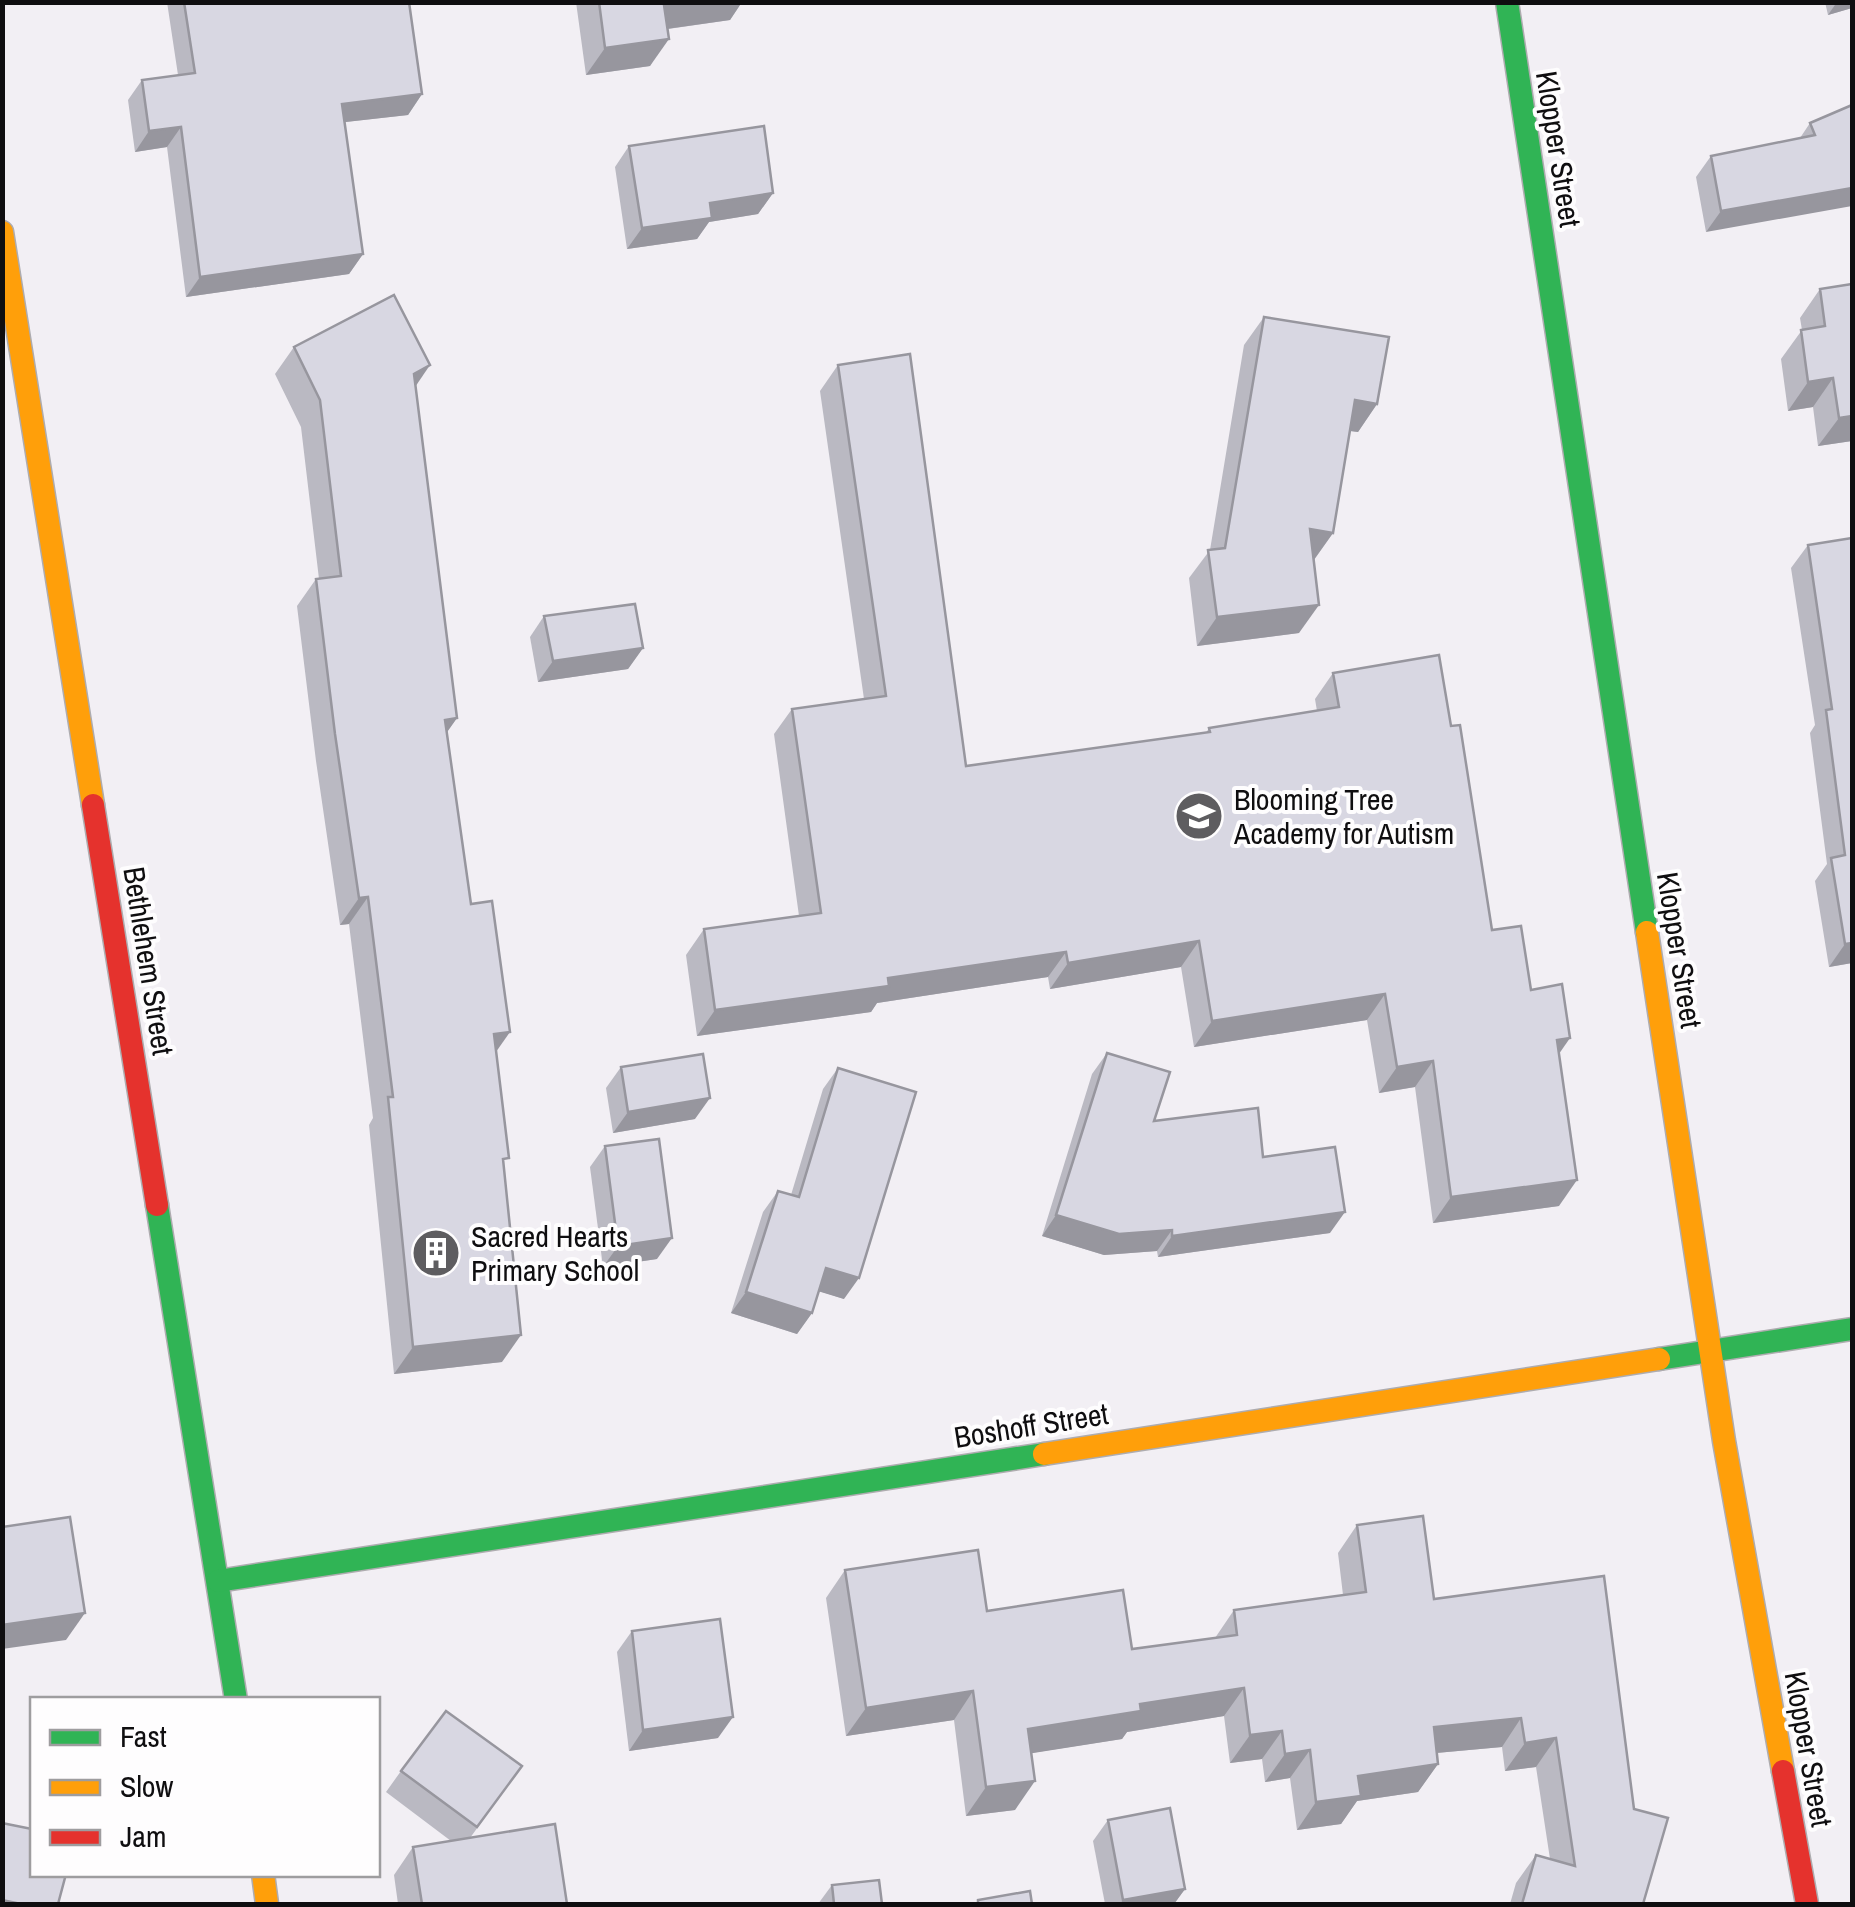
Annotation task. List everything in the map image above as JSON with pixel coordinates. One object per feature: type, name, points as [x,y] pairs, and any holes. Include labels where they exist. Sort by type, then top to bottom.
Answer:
[{"type":"street","name":"Klopper Street","points":[[1507,2],[1724,1441],[1806,1904]]},
{"type":"street","name":"Bethlehem Street","points":[[2,232],[236,1697]]},
{"type":"street","name":"Boshoff Street","points":[[218,1580],[1852,1328]]},
{"type":"street","points":[[264,1877],[268,1904]]},
{"type":"building","points":[[184,2],[409,2],[422,94],[342,104],[363,254],[200,277],[181,127],[149,131],[142,80],[195,73]]},
{"type":"building","points":[[599,2],[682,2],[664,5],[669,39],[605,48]]},
{"type":"building","points":[[1852,105],[1852,188],[1721,211],[1711,156],[1815,135],[1810,123]]},
{"type":"building","points":[[764,126],[773,193],[710,203],[712,218],[642,228],[629,146]]},
{"type":"building","points":[[1852,284],[1852,416],[1839,418],[1833,378],[1808,382],[1801,330],[1825,326],[1820,289]]},
{"type":"building","points":[[394,295],[430,365],[414,374],[457,718],[445,720],[471,904],[492,901],[510,1032],[494,1034],[509,1158],[503,1159],[521,1335],[413,1347],[388,1097],[393,1097],[368,897],[359,898],[316,579],[341,576],[320,400],[294,347]]},
{"type":"building","points":[[1264,317],[1389,337],[1377,404],[1355,400],[1333,533],[1310,529],[1319,605],[1217,617],[1208,550],[1225,548]]},
{"type":"building","points":[[910,354],[966,766],[1210,732],[1209,728],[1339,707],[1333,673],[1439,655],[1451,726],[1460,725],[1492,930],[1521,926],[1531,990],[1562,984],[1570,1038],[1557,1040],[1577,1180],[1451,1197],[1433,1061],[1397,1067],[1385,994],[1212,1021],[1199,941],[1068,963],[1066,952],[888,978],[889,986],[715,1010],[704,929],[821,913],[792,709],[886,696],[838,365]]},
{"type":"building","points":[[1852,538],[1852,943],[1845,944],[1831,858],[1845,855],[1826,710],[1832,709],[1808,545]]},
{"type":"building","points":[[635,604],[643,648],[553,661],[544,616]]},
{"type":"building","points":[[1107,1053],[1170,1072],[1154,1121],[1258,1108],[1263,1157],[1335,1147],[1345,1212],[1172,1236],[1172,1230],[1119,1234],[1056,1215]]},
{"type":"building","points":[[703,1054],[710,1098],[628,1112],[621,1067]]},
{"type":"building","points":[[838,1068],[916,1092],[859,1278],[826,1268],[812,1313],[746,1292],[778,1191],[799,1197]]},
{"type":"building","points":[[659,1139],[672,1238],[618,1246],[605,1146]]},
{"type":"building","points":[[1423,1516],[1434,1599],[1604,1576],[1634,1809],[1668,1818],[1643,1904],[1522,1904],[1536,1855],[1575,1866],[1556,1738],[1525,1743],[1521,1718],[1434,1727],[1438,1764],[1358,1776],[1361,1796],[1316,1802],[1310,1750],[1285,1754],[1282,1731],[1250,1735],[1244,1688],[1140,1704],[1141,1711],[1028,1729],[1035,1781],[986,1787],[973,1691],[866,1708],[845,1570],[978,1550],[987,1611],[1123,1590],[1132,1649],[1237,1635],[1234,1610],[1366,1592],[1357,1525]]},
{"type":"building","points":[[70,1517],[85,1613],[2,1625],[2,1527]]},
{"type":"building","points":[[720,1619],[733,1717],[643,1730],[632,1631]]},
{"type":"building","points":[[446,1711],[522,1766],[477,1827],[401,1771]]},
{"type":"building","points":[[1170,1808],[1185,1889],[1123,1900],[1108,1820]]},
{"type":"building","points":[[2,1823],[30,1829],[30,1877],[65,1877],[58,1904],[2,1900]]},
{"type":"building","points":[[555,1824],[567,1904],[422,1904],[413,1847]]},
{"type":"building","points":[[879,1880],[882,1904],[834,1904],[832,1885]]},
{"type":"building","points":[[1030,1891],[1032,1904],[978,1904],[978,1900]]},
{"type":"traffic: fast","points":[[1507,2],[1647,932]]},
{"type":"traffic: fast","points":[[157,1205],[236,1697]]},
{"type":"traffic: fast","points":[[1659,1359],[1852,1329]]},
{"type":"traffic: fast","points":[[218,1581],[1044,1454]]},
{"type":"traffic: slow","points":[[2,232],[93,805]]},
{"type":"traffic: slow","points":[[1647,932],[1724,1441],[1783,1771]]},
{"type":"traffic: slow","points":[[1044,1454],[1659,1359]]},
{"type":"traffic: slow","points":[[263,1877],[267,1904]]},
{"type":"traffic: jam","points":[[93,805],[157,1205]]},
{"type":"traffic: jam","points":[[1783,1771],[1807,1904]]},
{"type":"place","name":"Blooming Tree Academy for Autism","points":[[1199,816]]},
{"type":"place","name":"Sacred Hearts Primary School","points":[[436,1253]]}]
